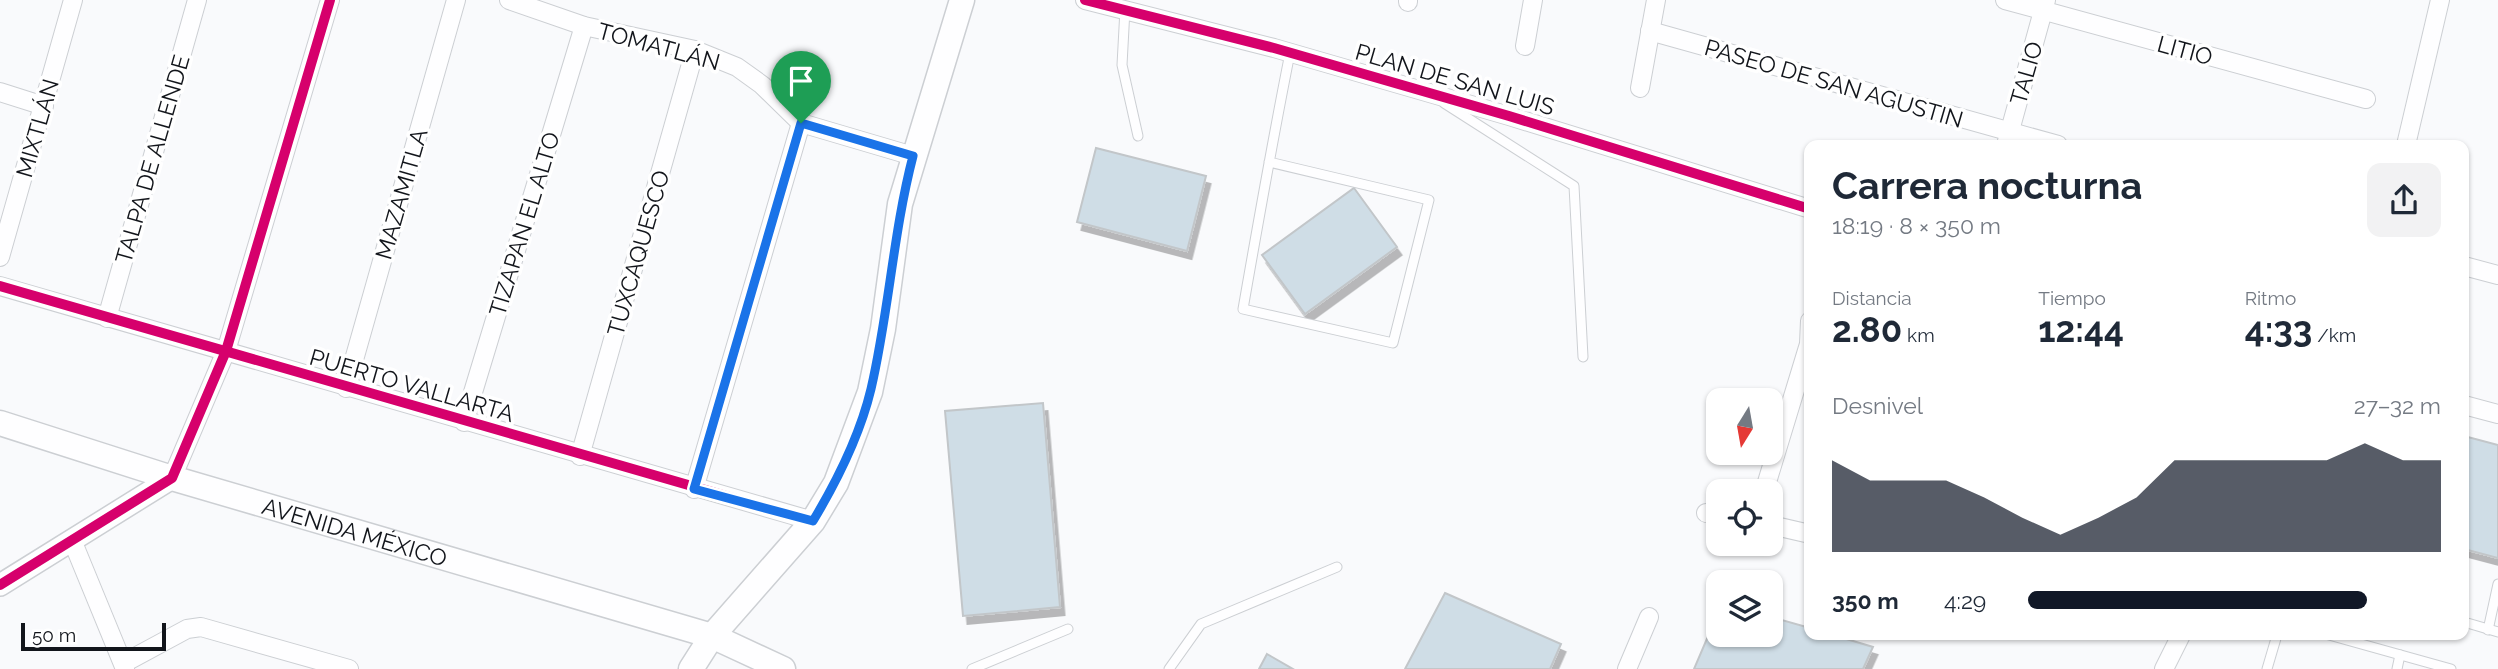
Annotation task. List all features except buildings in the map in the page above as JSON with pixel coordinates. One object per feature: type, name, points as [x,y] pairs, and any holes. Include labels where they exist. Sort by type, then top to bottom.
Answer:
[{"type":"main road","points":[[691,669],[712,636],[813,521],[836,483],[870,392],[883,329],[900,204],[962,0]]},
{"type":"main road","name":"AVENIDA MÉXICO","points":[[0,423],[172,478],[712,636],[783,669]]},
{"type":"street","name":"MIXTLÁN","points":[[0,257],[74,0]]},
{"type":"street","name":"TALPA DE ALLENDE","points":[[107,318],[197,0]]},
{"type":"street","points":[[0,585],[172,478],[226,351],[330,0]]},
{"type":"street","name":"MAZAMITLA","points":[[346,388],[456,0]]},
{"type":"street","name":"TOMATLÁN","points":[[509,0],[584,26],[695,50],[737,67],[762,85],[801,123],[913,156]]},
{"type":"street","name":"PLAN DE SAN LUIS","points":[[1086,0],[1125,9],[1147,7],[1290,53],[1804,207]]},
{"type":"street","points":[[1525,46],[1533,0]]},
{"type":"street","points":[[1640,88],[1657,0]]},
{"type":"street","name":"LITIO","points":[[2005,0],[2044,6],[2366,99]]},
{"type":"street","points":[[2407,140],[2440,0]]},
{"type":"street","name":"TALIO","points":[[2008,139],[2044,6]]},
{"type":"street","name":"TIZAPAN EL ALTO","points":[[464,422],[584,26]]},
{"type":"street","name":"PASEO DE SAN AGUSTIN","points":[[1650,31],[2008,139]]},
{"type":"street","name":"TUXCAQUESCO","points":[[580,456],[695,50]]},
{"type":"street","points":[[0,92],[44,106]]},
{"type":"street","points":[[694,489],[801,123]]},
{"type":"street","points":[[2469,267],[2498,275]]},
{"type":"street","name":"PUERTO VALLARTA","points":[[0,286],[694,489],[813,521]]},
{"type":"street","points":[[1768,479],[1804,352]]},
{"type":"street","points":[[2469,406],[2498,414]]},
{"type":"street","points":[[1783,527],[1804,532]]},
{"type":"street","points":[[72,540],[124,666],[187,629],[201,627],[349,669]]},
{"type":"street","points":[[1627,669],[1649,617]]},
{"type":"street","points":[[2164,669],[2178,640]]},
{"type":"lane","points":[[1125,9],[1122,65],[1138,136]]},
{"type":"lane","points":[[1269,162],[1429,200],[1393,343],[1243,309],[1269,162],[1290,53]]},
{"type":"lane","points":[[1431,94],[1574,186],[1583,357]]},
{"type":"lane","points":[[1169,669],[1201,624],[1337,566]]},
{"type":"lane","points":[[2469,624],[2493,631],[2498,584]]},
{"type":"lane","points":[[972,669],[1068,629]]},
{"type":"lane","points":[[2267,669],[2276,640]]},
{"type":"lane","points":[[2347,640],[2451,669]]},
{"type":"lane","points":[[2397,669],[2400,655]]},
{"type":"cycle path","points":[[0,585],[172,478],[226,351],[330,0]]},
{"type":"cycle path","points":[[1085,0],[1274,48],[1509,116],[1804,207]]},
{"type":"cycle path","points":[[0,286],[813,521]]},
{"type":"route","points":[[801,123],[913,156],[900,204],[883,329],[870,392],[836,483],[813,521],[694,489],[801,123]]}]
